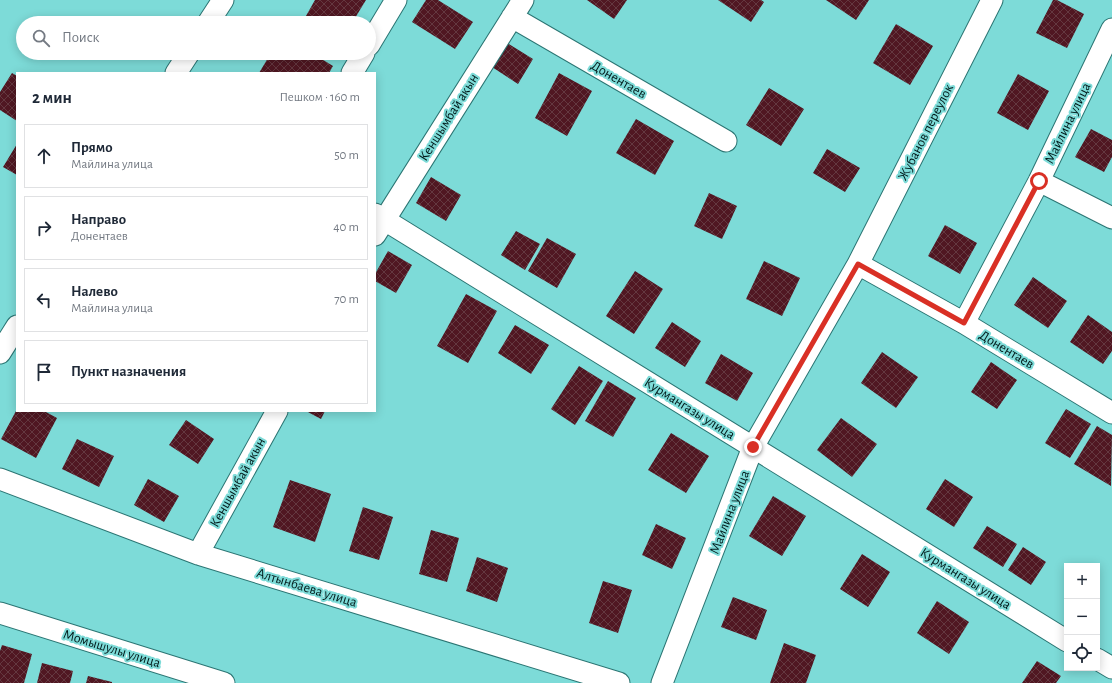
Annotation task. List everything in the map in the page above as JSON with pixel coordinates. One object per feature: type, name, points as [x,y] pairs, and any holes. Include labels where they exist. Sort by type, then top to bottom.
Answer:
[{"type":"street","points":[[213,16],[223,0]]},
{"type":"street","points":[[376,33],[396,0]]},
{"type":"street","name":"Жубанов переулок","points":[[858,264],[992,0]]},
{"type":"street","name":"Донентаев","points":[[518,8],[726,141]]},
{"type":"street","name":"Кеншымбай акын","points":[[378,223],[518,8]]},
{"type":"street","name":"Майлина улица","points":[[964,323],[1039,181],[1112,29]]},
{"type":"street","points":[[177,72],[184,60]]},
{"type":"street","points":[[353,72],[360,60]]},
{"type":"street","points":[[1039,181],[1112,218]]},
{"type":"street","name":"Курмангазы улица","points":[[378,223],[753,447],[1064,638]]},
{"type":"street","name":"Донентаев","points":[[858,264],[964,323],[1112,412]]},
{"type":"street","name":"Майлина улица","points":[[662,683],[753,447],[858,264]]},
{"type":"street","points":[[0,353],[16,328]]},
{"type":"street","name":"Кеншымбай акын","points":[[198,554],[276,412]]},
{"type":"street","name":"Алтынбаева улица","points":[[0,479],[198,554],[619,683]]},
{"type":"street","name":"Момышулы улица","points":[[0,612],[224,683]]},
{"type":"street","points":[[1100,661],[1112,668]]},
{"type":"building","points":[[315,0],[366,0],[356,16],[306,16]]},
{"type":"building","points":[[426,0],[438,0],[473,22],[455,49],[412,22]]},
{"type":"building","points":[[587,0],[627,0],[614,19]]},
{"type":"building","points":[[718,0],[761,0],[764,2],[751,22]]},
{"type":"building","points":[[826,0],[869,0],[856,20]]},
{"type":"building","points":[[1053,0],[1057,0],[1084,14],[1067,48],[1036,33]]},
{"type":"building","points":[[896,24],[933,46],[910,85],[873,63]]},
{"type":"building","points":[[507,43],[533,59],[518,84],[492,67]]},
{"type":"building","points":[[267,60],[323,60],[333,66],[330,72],[260,72]]},
{"type":"building","points":[[12,73],[16,75],[16,120],[0,110],[0,92]]},
{"type":"building","points":[[559,73],[592,91],[567,136],[535,118]]},
{"type":"building","points":[[1018,74],[1049,91],[1028,130],[997,113]]},
{"type":"building","points":[[769,88],[804,109],[781,146],[746,125]]},
{"type":"building","points":[[636,119],[674,141],[655,175],[616,153]]},
{"type":"building","points":[[1091,129],[1112,140],[1112,157],[1104,172],[1075,157]]},
{"type":"building","points":[[16,146],[16,174],[3,167]]},
{"type":"building","points":[[827,149],[860,168],[845,192],[813,173]]},
{"type":"building","points":[[431,177],[461,195],[446,221],[416,203]]},
{"type":"building","points":[[709,193],[737,206],[722,239],[694,226]]},
{"type":"building","points":[[945,225],[977,243],[960,274],[928,256]]},
{"type":"building","points":[[516,231],[540,244],[525,270],[501,255]]},
{"type":"building","points":[[547,238],[576,254],[557,288],[528,271]]},
{"type":"building","points":[[388,251],[412,265],[396,293],[376,282],[376,272]]},
{"type":"building","points":[[764,261],[800,278],[782,316],[746,299]]},
{"type":"building","points":[[635,271],[663,289],[634,334],[606,316]]},
{"type":"building","points":[[1033,277],[1067,301],[1048,328],[1014,305]]},
{"type":"building","points":[[466,294],[497,311],[468,363],[437,346]]},
{"type":"building","points":[[1088,315],[1112,332],[1112,351],[1103,364],[1070,342]]},
{"type":"building","points":[[672,322],[701,341],[685,367],[655,348]]},
{"type":"building","points":[[515,325],[549,345],[531,374],[498,353]]},
{"type":"building","points":[[882,352],[918,377],[896,408],[861,383]]},
{"type":"building","points":[[721,354],[753,373],[737,401],[705,383]]},
{"type":"building","points":[[991,362],[1017,380],[997,409],[971,392]]},
{"type":"building","points":[[579,366],[603,381],[575,425],[551,409]]},
{"type":"building","points":[[608,381],[636,398],[613,437],[585,421]]},
{"type":"building","points":[[1066,409],[1091,424],[1070,458],[1045,443]]},
{"type":"building","points":[[16,411],[46,412],[57,418],[36,458],[1,439]]},
{"type":"building","points":[[308,412],[324,412],[321,419]]},
{"type":"building","points":[[841,418],[877,444],[852,477],[817,450]]},
{"type":"building","points":[[186,420],[214,439],[198,464],[169,445]]},
{"type":"building","points":[[1097,426],[1112,435],[1111,486],[1074,464]]},
{"type":"building","points":[[671,433],[709,456],[686,493],[648,470]]},
{"type":"building","points":[[77,439],[114,456],[99,487],[62,469]]},
{"type":"building","points":[[148,479],[179,496],[164,522],[134,505]]},
{"type":"building","points":[[945,479],[973,497],[954,527],[926,509]]},
{"type":"building","points":[[290,480],[331,494],[315,542],[273,527]]},
{"type":"building","points":[[773,496],[806,516],[782,556],[749,536]]},
{"type":"building","points":[[363,507],[393,517],[379,560],[349,551]]},
{"type":"building","points":[[656,524],[686,538],[672,569],[642,555]]},
{"type":"building","points":[[987,526],[1017,544],[1003,567],[973,548]]},
{"type":"building","points":[[431,530],[459,538],[447,582],[419,574]]},
{"type":"building","points":[[1023,547],[1046,562],[1031,585],[1008,570]]},
{"type":"building","points":[[862,554],[890,572],[868,607],[840,589]]},
{"type":"building","points":[[477,557],[508,568],[497,602],[466,591]]},
{"type":"building","points":[[603,581],[632,590],[618,633],[589,623]]},
{"type":"building","points":[[733,597],[767,610],[756,640],[721,627]]},
{"type":"building","points":[[937,601],[969,622],[949,654],[917,633]]},
{"type":"building","points":[[784,643],[816,655],[806,683],[770,683]]},
{"type":"building","points":[[2,645],[32,654],[24,683],[0,683],[0,651]]},
{"type":"building","points":[[1037,661],[1061,676],[1056,683],[1022,683]]},
{"type":"building","points":[[42,663],[73,671],[70,683],[37,683]]},
{"type":"building","points":[[88,676],[112,682],[112,683],[86,683]]},
{"type":"route","points":[[753,447],[858,264],[964,323],[1039,181]]}]
